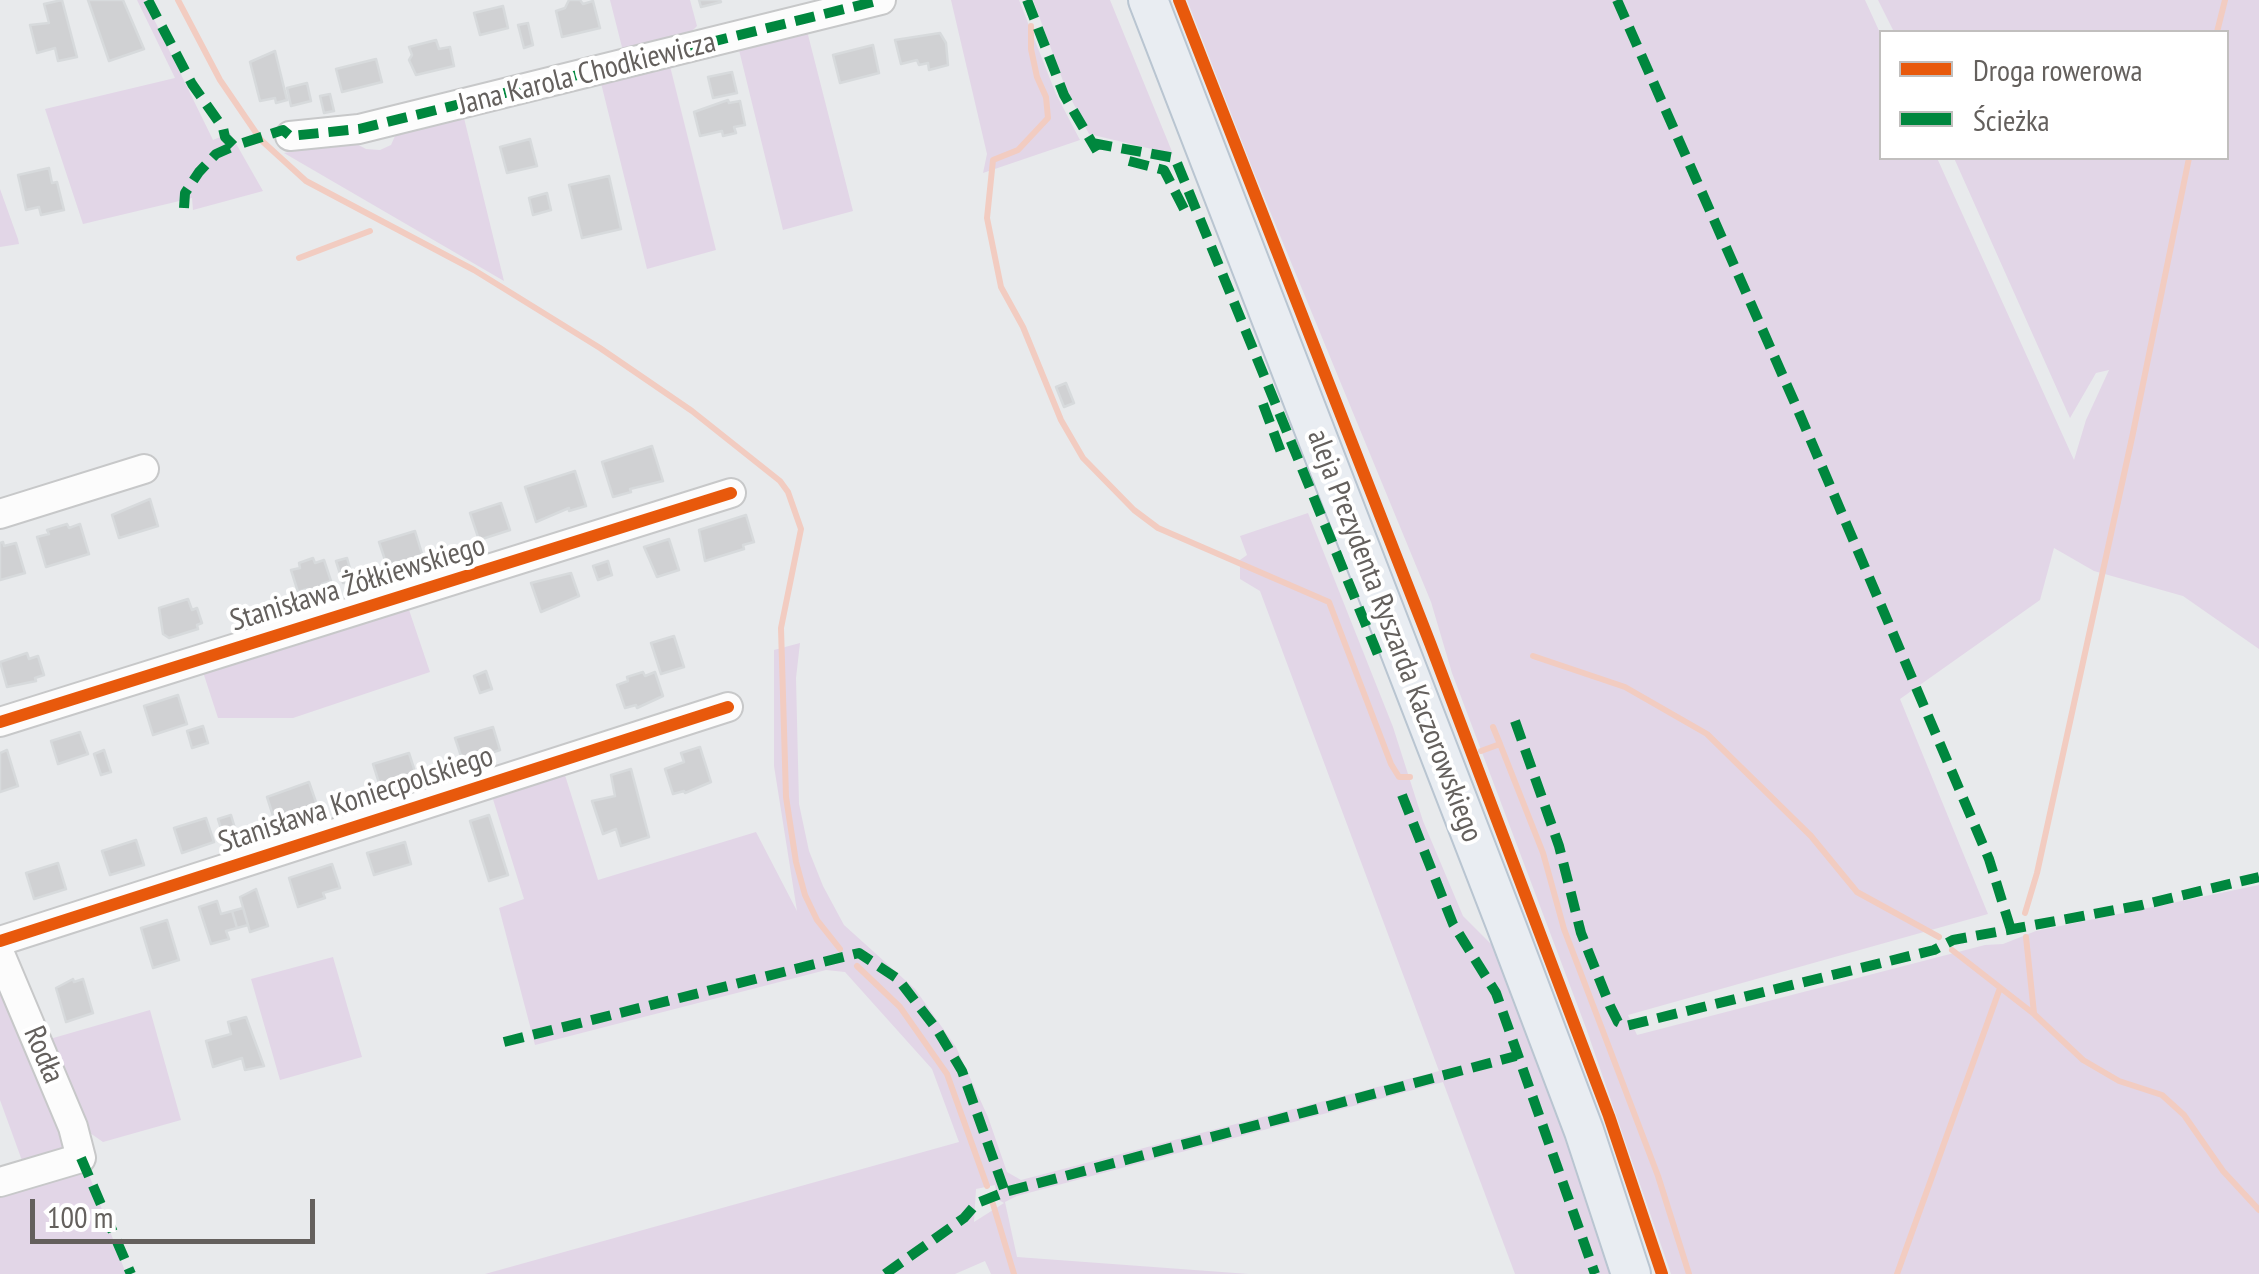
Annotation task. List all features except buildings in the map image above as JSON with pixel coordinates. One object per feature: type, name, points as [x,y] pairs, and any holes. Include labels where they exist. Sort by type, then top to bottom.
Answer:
[{"type":"main road","name":"aleja Prezydenta Ryszarda Kaczorowskiego","points":[[1148,0],[1506,925],[1584,1131],[1631,1274]]},
{"type":"street","name":"Jana Karola Chodkiewicza","points":[[290,136],[359,130],[881,0]]},
{"type":"street","points":[[0,514],[144,469]]},
{"type":"street","name":"Stanisława Żółkiewskiego","points":[[0,722],[730,493]]},
{"type":"street","name":"Stanisława Koniecpolskiego","points":[[0,940],[728,707]]},
{"type":"street","name":"Rodła","points":[[0,954],[73,1126],[81,1158],[0,1182]]},
{"type":"shaded area","points":[[137,0],[144,0],[149,9],[213,140],[230,133],[263,191],[193,210],[192,198],[83,224],[45,109],[175,78]]},
{"type":"shaded area","points":[[610,0],[690,0],[697,26],[683,40],[624,55]]},
{"type":"shaded area","points":[[951,0],[1019,0],[1056,94],[1080,140],[983,173],[987,154]]},
{"type":"shaded area","points":[[1033,0],[1110,0],[1173,154],[1089,134],[1066,89]]},
{"type":"shaded area","points":[[1187,0],[1865,0],[1879,31],[1879,160],[1938,160],[2074,460],[2086,420],[2109,370],[2096,373],[2070,418],[1955,160],[2229,160],[2229,30],[1893,30],[1878,0],[2259,0],[2259,649],[2183,596],[2094,571],[2054,548],[2040,600],[1900,699],[1988,914],[1628,1015],[1637,1035],[1985,945],[2003,944],[2036,931],[2259,885],[2259,1274],[1671,1274],[1586,1028],[1452,673],[1431,602]]},
{"type":"shaded area","points":[[806,27],[853,211],[783,230],[739,50],[745,44]]},
{"type":"shaded area","points":[[670,66],[716,250],[647,269],[601,83]]},
{"type":"shaded area","points":[[464,118],[504,281],[284,153],[351,141],[366,149],[380,150],[391,145],[398,129]]},
{"type":"shaded area","points":[[0,189],[18,239],[19,244],[0,247]]},
{"type":"shaded area","points":[[1308,513],[1393,727],[1423,821],[1463,916],[1494,947],[1538,1056],[1612,1274],[1515,1274],[1443,1082],[1005,1202],[1017,1257],[1249,1274],[991,1274],[985,1261],[955,1274],[485,1274],[959,1142],[932,1069],[845,972],[826,970],[535,1045],[499,908],[524,899],[492,796],[564,772],[598,880],[756,832],[797,911],[774,766],[774,650],[800,643],[796,678],[799,804],[809,851],[844,925],[915,989],[956,1047],[988,1117],[1007,1172],[1021,1180],[1439,1071],[1260,591],[1240,579],[1240,560],[1247,555],[1240,536]],"holes":[[[995,1185],[997,1199],[1004,1203],[974,1222],[976,1189]]]},
{"type":"shaded area","points":[[408,607],[430,672],[293,718],[218,718],[203,672]]},
{"type":"shaded area","points":[[333,957],[362,1057],[280,1080],[251,979]]},
{"type":"shaded area","points":[[0,978],[73,1153],[24,1166],[0,1100]]},
{"type":"shaded area","points":[[150,1010],[181,1120],[103,1142],[90,1133],[43,1041]]},
{"type":"shaded area","points":[[88,1172],[126,1274],[0,1274],[0,1193]]},
{"type":"waterway","points":[[178,0],[220,80],[261,140],[306,181],[474,270],[600,348],[692,411],[780,481],[788,492],[801,529],[781,628],[786,797],[805,895],[817,920],[840,949]]},
{"type":"waterway","points":[[2218,30],[2225,0]]},
{"type":"waterway","points":[[1031,26],[1031,49],[1046,97],[1048,118],[1018,150],[993,160],[987,218],[1001,287],[1023,327],[1061,420],[1083,458],[1134,510],[1158,528],[1329,602],[1391,764],[1399,777],[1410,777]]},
{"type":"waterway","points":[[2025,913],[2133,433],[2189,160]]},
{"type":"waterway","points":[[299,258],[370,231]]},
{"type":"waterway","points":[[1533,656],[1625,687],[1707,734],[1811,836],[1857,892],[1939,937]]},
{"type":"waterway","points":[[1481,751],[1500,744],[1493,727]]},
{"type":"waterway","points":[[1500,744],[1543,853],[1564,929],[1658,1176],[1689,1274]]},
{"type":"waterway","points":[[2026,937],[2034,1013]]},
{"type":"waterway","points":[[1952,950],[2034,1014],[2083,1060],[2119,1081],[2162,1095],[2184,1115],[2223,1171],[2259,1210]]},
{"type":"waterway","points":[[857,966],[900,1007],[947,1074],[987,1186]]},
{"type":"waterway","points":[[1897,1274],[2000,988]]},
{"type":"waterway","points":[[993,1204],[1014,1274]]},
{"type":"marked path","points":[[148,0],[192,84],[234,146],[283,130],[290,136],[359,129],[881,0]]},
{"type":"marked path","points":[[1027,0],[1064,95],[1097,151]]},
{"type":"marked path","points":[[1617,0],[1797,408],[1989,859],[2011,930]]},
{"type":"marked path","points":[[1092,143],[1175,158],[1381,662]]},
{"type":"marked path","points":[[184,208],[185,193],[199,172],[216,154],[234,146]]},
{"type":"marked path","points":[[1129,161],[1164,170],[1184,209]]},
{"type":"marked path","points":[[1263,404],[1282,455]]},
{"type":"marked path","points":[[1515,721],[1559,846],[1581,933],[1610,1006],[1618,1022],[1626,1026],[1934,950],[1953,940],[2142,905],[2259,877]]},
{"type":"marked path","points":[[1402,795],[1453,924],[1496,993],[1595,1274]]},
{"type":"marked path","points":[[504,1042],[859,953],[898,979],[938,1031],[962,1071],[1005,1192]]},
{"type":"marked path","points":[[885,1274],[964,1218],[977,1203],[1005,1192],[1516,1056]]},
{"type":"marked path","points":[[81,1158],[131,1274]]},
{"type":"cycle path","points":[[1179,0],[1430,643],[1609,1116],[1662,1274]]},
{"type":"cycle path","points":[[0,722],[731,493]]},
{"type":"cycle path","points":[[0,941],[728,707]]}]
